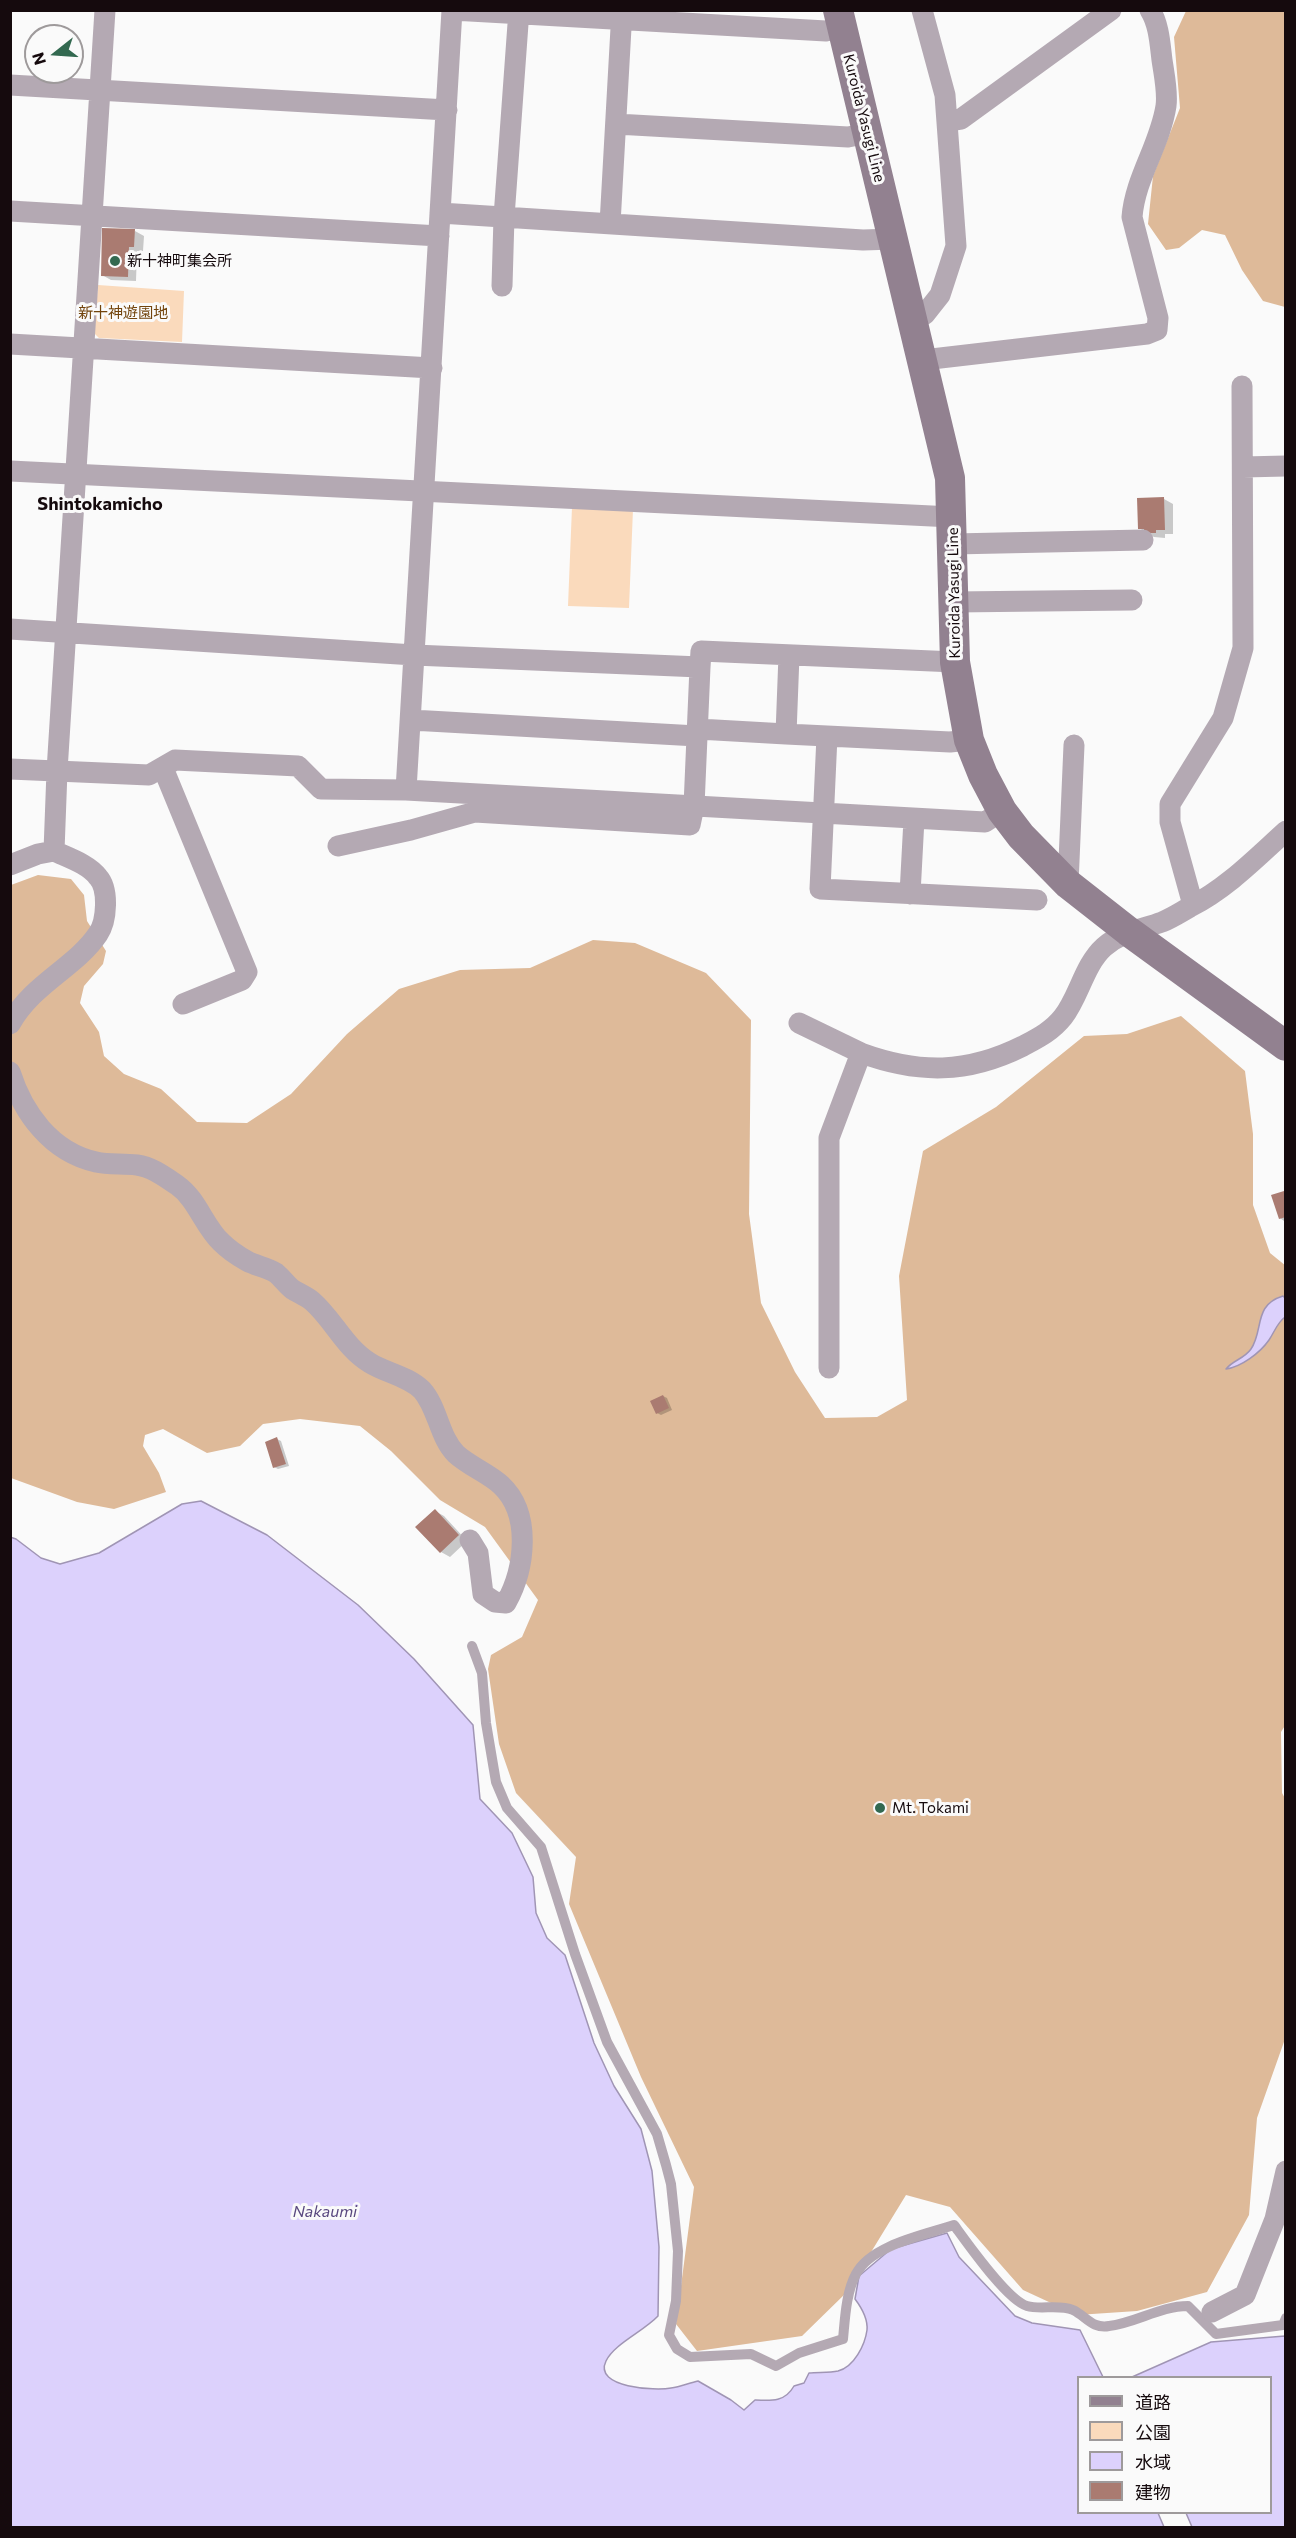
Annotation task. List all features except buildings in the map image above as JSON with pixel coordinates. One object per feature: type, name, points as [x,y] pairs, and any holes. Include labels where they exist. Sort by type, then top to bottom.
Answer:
[{"type":"main road","name":"Kuroida Yasugi Line","points":[[840,19],[950,478],[955,662],[969,740],[983,775],[1002,811],[1039,856],[1068,884],[1128,932],[1286,1046]]},
{"type":"street","points":[[54,850],[105,10]]},
{"type":"street","points":[[406,790],[452,10],[621,15],[826,32],[840,19]]},
{"type":"street","points":[[913,321],[925,314],[940,295],[956,246],[945,95],[921,10]]},
{"type":"street","points":[[948,121],[961,119],[1111,10]]},
{"type":"street","points":[[923,360],[1147,334],[1157,330],[1158,318],[1132,217],[1134,200],[1160,131],[1167,104],[1161,44],[1150,10]]},
{"type":"street","points":[[502,286],[504,217],[519,12]]},
{"type":"street","points":[[610,224],[621,15]]},
{"type":"street","points":[[10,85],[447,110]]},
{"type":"street","points":[[616,124],[848,137],[868,133]]},
{"type":"street","points":[[10,211],[439,236]]},
{"type":"street","points":[[441,213],[863,240],[894,239]]},
{"type":"street","points":[[10,344],[432,368]]},
{"type":"street","points":[[1193,906],[1170,822],[1170,804],[1223,718],[1243,648],[1242,386]]},
{"type":"street","points":[[1243,467],[1286,466]]},
{"type":"street","points":[[10,471],[424,493],[953,530],[1143,540]]},
{"type":"street","points":[[954,602],[1132,600]]},
{"type":"street","points":[[10,629],[414,655],[700,667]]},
{"type":"street","points":[[338,846],[411,831],[475,812],[690,825],[694,806],[701,651],[955,662]]},
{"type":"street","points":[[786,734],[789,655]]},
{"type":"street","points":[[411,720],[697,733],[969,740]]},
{"type":"street","points":[[827,736],[820,889],[1037,900]]},
{"type":"street","points":[[1068,884],[1074,745]]},
{"type":"street","points":[[10,769],[149,775],[175,760],[298,766],[321,789],[406,790],[985,822],[1002,811]]},
{"type":"street","points":[[163,768],[247,972],[242,980],[183,1004]]},
{"type":"street","points":[[910,894],[914,819]]},
{"type":"street","points":[[799,1023],[861,1053],[891,1064],[924,1068],[952,1067],[983,1063],[1002,1056],[1046,1034],[1064,1017],[1087,971],[1103,948],[1128,932],[1162,922],[1224,888],[1286,831]]},
{"type":"street","points":[[10,865],[54,850],[84,865],[98,877],[105,889],[106,901],[100,933],[84,950],[33,993],[10,1024]]},
{"type":"street","points":[[829,1368],[829,1138],[861,1053]]},
{"type":"street","points":[[10,1072],[28,1112],[51,1141],[70,1154],[97,1163],[139,1165],[173,1182],[193,1203],[220,1242],[247,1261],[275,1273],[291,1288],[311,1300],[353,1350],[369,1363],[406,1379],[422,1390],[444,1436],[456,1454],[501,1485],[515,1504],[521,1530],[521,1564],[516,1585],[506,1603],[495,1602],[483,1594],[478,1553],[470,1540]]},
{"type":"street","points":[[1212,2312],[1245,2295],[1275,2219],[1286,2171]]},
{"type":"lane","points":[[472,1646],[482,1673],[486,1723],[496,1782],[507,1808],[541,1847],[574,1954],[608,2042],[657,2134],[660,2144],[671,2184],[678,2252],[676,2301],[669,2334],[677,2349],[690,2357],[751,2354],[776,2366],[799,2353],[843,2339],[847,2307],[856,2274],[881,2249],[954,2225],[986,2268],[1021,2303],[1039,2308],[1072,2310],[1095,2326],[1108,2327],[1174,2306],[1188,2306],[1216,2334],[1283,2325],[1286,2318]]},
{"type":"green space","name":"新十神遊園地","points":[[98,285],[184,291],[182,342],[99,338],[94,333]]},
{"type":"green space","points":[[572,507],[633,509],[629,608],[568,606]]},
{"type":"shaded area","points":[[1186,11],[1285,11],[1285,307],[1263,301],[1242,270],[1225,235],[1202,230],[1179,248],[1166,250],[1148,224],[1153,176],[1180,108],[1174,37]]},
{"type":"shaded area","points":[[38,875],[71,879],[84,895],[87,921],[106,951],[103,964],[84,986],[80,1003],[99,1032],[104,1056],[124,1074],[161,1089],[197,1122],[247,1123],[291,1094],[347,1034],[399,989],[460,970],[530,968],[593,940],[635,943],[706,973],[751,1020],[749,1214],[761,1303],[795,1372],[825,1418],[877,1417],[907,1400],[899,1276],[923,1151],[996,1107],[1084,1036],[1127,1034],[1181,1016],[1245,1071],[1253,1134],[1253,1205],[1270,1253],[1286,1266],[1286,1724],[1281,1732],[1282,1793],[1286,1800],[1285,2039],[1257,2118],[1249,2215],[1207,2292],[1137,2311],[1077,2315],[1023,2290],[950,2207],[906,2195],[846,2293],[802,2336],[697,2351],[676,2324],[694,2187],[641,2077],[569,1904],[576,1857],[516,1793],[499,1744],[488,1669],[491,1655],[522,1637],[538,1600],[485,1527],[440,1500],[391,1451],[360,1426],[300,1419],[263,1424],[240,1446],[207,1453],[163,1429],[145,1435],[143,1446],[159,1473],[166,1492],[114,1509],[77,1502],[11,1478],[11,885]]},
{"type":"water","points":[[1283,1296],[1285,1298],[1285,1317],[1269,1340],[1244,1362],[1226,1369],[1251,1349],[1267,1305]]},
{"type":"water","name":"Nakaumi","points":[[201,1501],[267,1535],[358,1605],[414,1659],[473,1725],[480,1799],[512,1833],[533,1877],[536,1913],[547,1938],[565,1955],[594,2043],[614,2086],[641,2129],[652,2171],[659,2247],[658,2316],[610,2355],[604,2370],[609,2377],[628,2386],[653,2389],[698,2381],[744,2410],[755,2400],[782,2398],[794,2386],[804,2383],[809,2373],[844,2369],[858,2355],[867,2330],[862,2309],[855,2299],[859,2276],[891,2249],[947,2233],[959,2257],[1015,2316],[1032,2323],[1080,2330],[1103,2376],[1077,2376],[1077,2514],[1158,2514],[1164,2527],[11,2527],[10,1537],[41,1558],[60,1564],[99,1553],[182,1504]]},
{"type":"water","points":[[1285,2336],[1285,2527],[1192,2527],[1186,2514],[1272,2514],[1272,2376],[1134,2376],[1211,2342]]},
{"type":"place","name":"新十神町集会所","points":[[115,261]]},
{"type":"place","name":"Mt. Tokami","points":[[880,1808]]},
{"type":"district","name":"Shintokamicho","points":[[100,504]]}]
